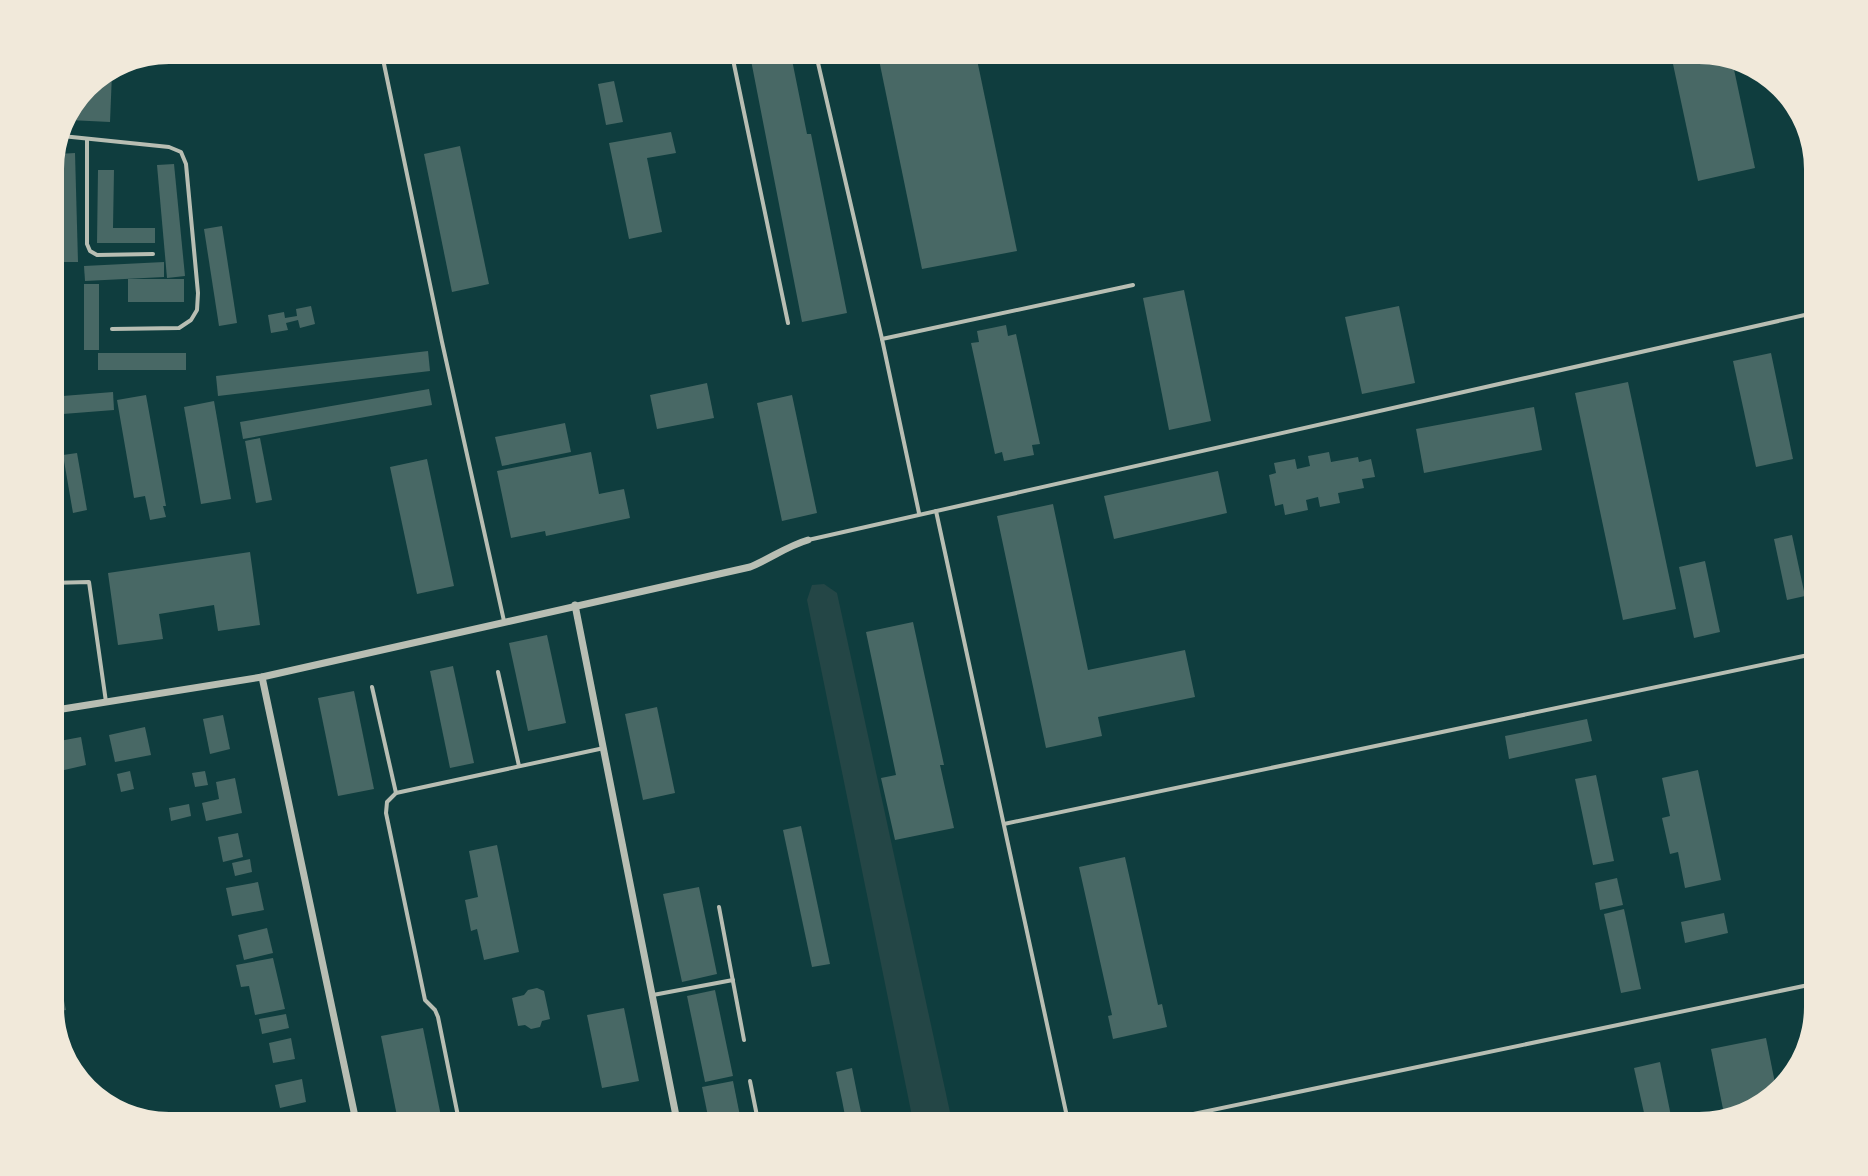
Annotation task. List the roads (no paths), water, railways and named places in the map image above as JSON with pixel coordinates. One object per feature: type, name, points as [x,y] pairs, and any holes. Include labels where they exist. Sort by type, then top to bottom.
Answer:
[{"type":"street","points":[[64,709],[262,677],[750,567],[791,545],[808,540]]},
{"type":"street","points":[[575,605],[676,1112]]},
{"type":"street","points":[[262,677],[354,1112]]},
{"type":"lane","points":[[384,64],[504,621]]},
{"type":"lane","points":[[734,64],[788,323]]},
{"type":"lane","points":[[818,64],[919,514]]},
{"type":"lane","points":[[70,137],[169,147],[181,152],[186,164],[197,310],[191,320],[179,328],[112,329]]},
{"type":"lane","points":[[87,139],[87,244],[90,251],[97,255],[153,254]]},
{"type":"lane","points":[[882,339],[1133,285]]},
{"type":"lane","points":[[808,540],[1804,315]]},
{"type":"lane","points":[[936,510],[1066,1112]]},
{"type":"lane","points":[[64,583],[89,582],[106,702]]},
{"type":"lane","points":[[1004,824],[1804,656]]},
{"type":"lane","points":[[498,672],[519,766]]},
{"type":"lane","points":[[372,687],[396,793]]},
{"type":"lane","points":[[457,1112],[438,1017],[425,1000],[386,813],[387,802],[396,793],[604,748]]},
{"type":"lane","points":[[719,907],[744,1040]]},
{"type":"lane","points":[[652,995],[733,980]]},
{"type":"lane","points":[[1203,1112],[1804,986]]},
{"type":"lane","points":[[750,1081],[756,1112]]}]
